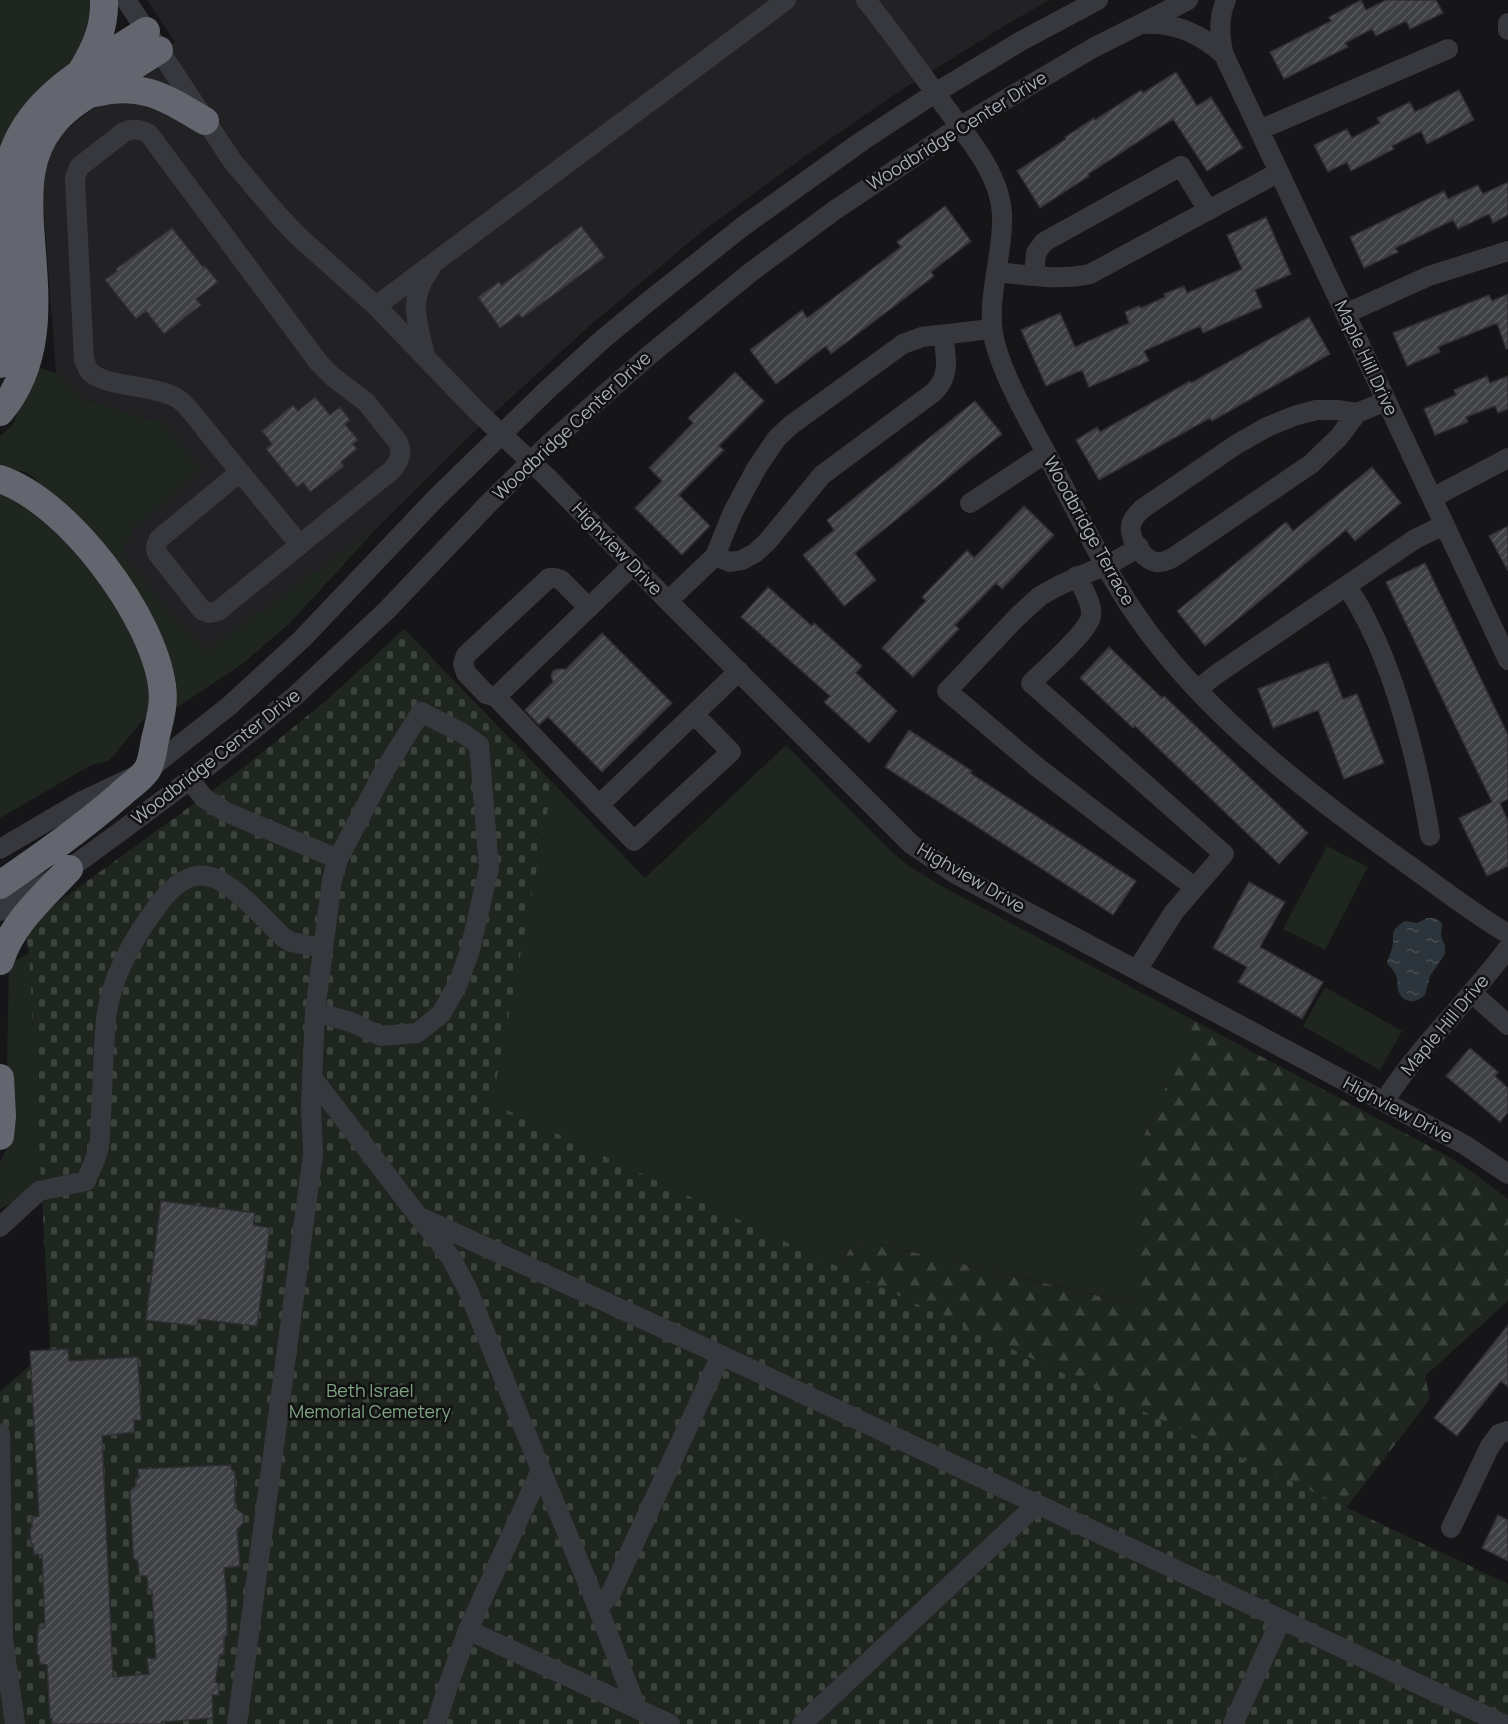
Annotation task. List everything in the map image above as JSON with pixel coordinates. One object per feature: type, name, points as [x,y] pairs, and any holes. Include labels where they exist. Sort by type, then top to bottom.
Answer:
[{"type":"highway","points":[[0,412],[20,382],[32,342],[34,302],[28,195],[31,168],[43,139],[72,105],[84,85],[92,54],[101,32],[104,0]]},
{"type":"highway","points":[[84,85],[153,40]]},
{"type":"highway","points":[[0,364],[9,339],[11,317],[7,177],[13,151],[24,127],[39,106],[60,87],[84,85],[142,90],[165,99],[205,121]]},
{"type":"highway","points":[[0,479],[32,494],[66,522],[108,573],[128,601],[143,628],[154,652],[163,689],[160,719],[148,770],[90,821],[0,885]]},
{"type":"highway","points":[[0,960],[17,927],[69,869]]},
{"type":"highway","points":[[0,1078],[2,1116],[0,1136]]},
{"type":"street","name":"Highview Drive","points":[[126,0],[243,175],[279,216],[376,306],[902,835],[954,873],[1465,1145],[1508,1174]]},
{"type":"street","points":[[376,306],[786,0]]},
{"type":"street","name":"Woodbridge Terrace","points":[[866,0],[987,168],[999,195],[1002,224],[991,309],[991,329],[997,350],[1013,390],[1104,565],[1147,631],[1198,689],[1260,750],[1375,841],[1508,934]]},
{"type":"street","name":"Woodbridge Center Drive","points":[[0,849],[80,802],[148,770],[229,706],[302,639],[435,499],[501,434],[603,339],[696,263],[814,174],[935,93],[1021,41],[1098,0]]},
{"type":"street","name":"Woodbridge Center Drive","points":[[0,911],[69,869],[190,780],[279,709],[386,611],[531,462],[647,357],[751,272],[857,194],[959,127],[1093,48],[1188,0]]},
{"type":"street","name":"Maple Hill Drive","points":[[1226,0],[1220,21],[1224,56],[1508,660]]},
{"type":"street","points":[[1508,23],[1508,30]]},
{"type":"street","name":"Maple Hill Drive","points":[[1140,24],[1162,24],[1183,29],[1210,43],[1224,56]]},
{"type":"street","points":[[1259,130],[1448,49]]},
{"type":"street","points":[[240,472],[158,541],[156,546],[157,553],[204,612],[215,612],[300,546],[392,470],[400,456],[401,449],[366,402],[319,363],[149,134],[140,130],[130,130],[124,132],[76,172],[83,348],[86,365],[92,373],[103,379],[165,393],[179,399],[240,472],[300,546]]},
{"type":"street","points":[[1034,276],[1036,253],[1044,242],[1181,166],[1208,210]]},
{"type":"street","points":[[996,272],[1066,278],[1090,274],[1279,172]]},
{"type":"street","points":[[1345,314],[1429,276],[1508,251]]},
{"type":"street","points":[[426,357],[416,318],[415,302],[419,286],[424,278],[445,254]]},
{"type":"street","points":[[669,601],[715,556],[733,512],[756,469],[777,438],[791,425],[897,348],[914,339],[991,329]]},
{"type":"street","points":[[715,556],[730,562],[742,560],[755,553],[829,470],[934,392],[942,383],[946,371],[943,335]]},
{"type":"street","points":[[1357,413],[1339,437],[1311,464],[1174,557],[1156,562],[1146,557],[1138,548],[1131,532],[1131,523],[1142,509],[1246,438],[1273,424],[1307,412],[1327,410],[1357,413],[1386,401]]},
{"type":"street","points":[[970,503],[1046,453]]},
{"type":"street","points":[[1432,498],[1508,458]]},
{"type":"street","points":[[1198,689],[1415,539],[1444,525]]},
{"type":"street","points":[[1138,548],[1117,560],[1049,590],[1031,603],[947,691],[1031,762],[1194,888]]},
{"type":"street","points":[[496,697],[633,565]]},
{"type":"street","points":[[1077,576],[1089,604],[1090,620],[1083,631],[1031,683],[1224,854],[1167,921],[1137,970]]},
{"type":"street","points":[[590,608],[561,580],[549,578],[466,655],[463,664],[466,673],[486,694],[496,697],[634,841],[731,752],[694,714]]},
{"type":"street","points":[[1346,586],[1370,628],[1396,693],[1417,766],[1430,836]]},
{"type":"street","points":[[598,805],[739,671]]},
{"type":"street","points":[[237,1724],[313,1154],[312,1077],[315,1012],[332,880],[338,859],[382,773],[420,712],[479,745],[489,868],[470,950],[458,984],[441,1014],[417,1033],[381,1036],[351,1022],[315,1012]]},
{"type":"street","points":[[148,770],[168,796]]},
{"type":"street","points":[[190,780],[204,798],[226,812],[338,859]]},
{"type":"street","points":[[0,1227],[39,1191],[86,1180],[99,1146],[106,1017],[114,986],[129,948],[146,921],[174,887],[183,880],[196,876],[214,878],[231,887],[284,938],[291,942],[323,948]]},
{"type":"street","name":"Maple Hill Drive","points":[[1384,1102],[1410,1063],[1508,948]]},
{"type":"street","points":[[1472,993],[1508,1025]]},
{"type":"street","points":[[312,1077],[451,1258],[467,1288],[637,1709]]},
{"type":"street","points":[[418,1216],[721,1355],[1281,1620],[1474,1717],[1503,1724]]},
{"type":"street","points":[[598,1608],[610,1596],[721,1355]]},
{"type":"street","points":[[1451,1528],[1490,1446],[1499,1434],[1508,1431]]},
{"type":"street","points":[[0,1433],[3,1639],[15,1724]]},
{"type":"street","points":[[436,1724],[468,1630],[541,1470]]},
{"type":"street","points":[[802,1724],[1036,1505]]},
{"type":"street","points":[[1233,1724],[1281,1620]]},
{"type":"street","points":[[468,1630],[670,1724]]},
{"type":"shaded area","points":[[147,0],[1050,0],[903,89],[804,157],[700,233],[586,329],[479,427],[377,528],[209,650],[184,630],[121,554],[133,529],[202,469],[162,423],[83,399],[56,373],[41,175],[60,135],[175,42]]},
{"type":"green space","points":[[0,0],[95,0],[78,59],[0,151]]},
{"type":"green space","points":[[35,366],[56,373],[83,399],[162,423],[202,469],[133,529],[121,554],[184,630],[208,649],[377,528],[289,624],[241,665],[176,708],[100,539],[28,473],[0,466],[0,436],[13,425]]},
{"type":"green space","points":[[0,492],[40,509],[85,556],[140,642],[152,709],[109,761],[93,764],[0,818]]},
{"type":"green space","name":"Beth Israel Memorial Cemetery","points":[[404,629],[553,783],[492,1103],[1508,1584],[1508,1724],[0,1724],[0,1392],[50,1347],[29,954],[26,935],[46,911],[243,768],[327,700]]},
{"type":"green space","points":[[786,745],[889,849],[909,866],[945,888],[1195,1021],[1136,1154],[1135,1304],[856,1239],[839,1268],[491,1103],[553,783],[645,878]]},
{"type":"green space","points":[[1327,846],[1368,867],[1325,950],[1283,929]]},
{"type":"green space","points":[[29,954],[42,1187],[0,1209],[0,1162],[6,1150],[10,1110],[7,1066],[9,963]]},
{"type":"green space","points":[[1325,987],[1402,1031],[1380,1070],[1303,1026]]},
{"type":"green space","points":[[1195,1021],[1444,1154],[1508,1199],[1508,1301],[1425,1376],[1430,1399],[1346,1508],[839,1268],[856,1239],[1134,1304],[1136,1154]]},
{"type":"water","points":[[1427,918],[1435,918],[1442,923],[1441,936],[1445,954],[1430,976],[1425,995],[1418,1000],[1410,1001],[1400,995],[1396,975],[1387,963],[1393,943],[1393,933],[1405,921],[1417,923]]},
{"type":"building","points":[[1361,0],[1366,10],[1386,0],[1436,0],[1443,13],[1410,29],[1406,21],[1376,36],[1372,29],[1345,43],[1348,47],[1284,79],[1270,52],[1331,21],[1329,17]]},
{"type":"building","points":[[1176,72],[1197,106],[1211,97],[1243,148],[1207,171],[1173,119],[1040,208],[1017,171],[1094,118],[1095,120],[1141,90],[1143,93]]},
{"type":"building","points":[[1459,90],[1474,120],[1427,144],[1421,131],[1392,146],[1394,149],[1351,171],[1347,162],[1328,172],[1314,145],[1347,129],[1352,138],[1380,123],[1377,118],[1410,102],[1415,112]]},
{"type":"building","points":[[1508,182],[1508,215],[1493,223],[1489,214],[1458,229],[1453,220],[1395,248],[1398,252],[1364,268],[1350,237],[1444,191],[1448,199],[1478,185],[1483,194]]},
{"type":"building","points":[[945,206],[971,241],[931,272],[934,276],[831,354],[826,346],[776,384],[750,350],[802,310],[807,318],[901,247],[897,242]]},
{"type":"building","points":[[1266,217],[1291,274],[1255,290],[1262,307],[1203,333],[1200,326],[1144,351],[1149,361],[1089,387],[1082,370],[1046,386],[1021,330],[1060,313],[1075,347],[1129,323],[1125,312],[1139,306],[1141,308],[1165,297],[1164,294],[1184,286],[1187,293],[1242,269],[1227,235]]},
{"type":"building","points":[[581,226],[605,257],[522,318],[519,314],[500,328],[478,297],[499,282],[502,285]]},
{"type":"building","points":[[172,228],[218,282],[196,299],[201,305],[164,334],[146,311],[136,319],[105,280],[117,271],[116,269]]},
{"type":"building","points":[[1508,294],[1508,348],[1506,349],[1497,323],[1438,347],[1440,352],[1407,366],[1393,333],[1489,295],[1492,301]]},
{"type":"building","points":[[1309,317],[1330,354],[1212,421],[1210,418],[1099,480],[1076,440],[1097,427],[1100,432]]},
{"type":"building","points":[[735,372],[764,401],[719,446],[724,450],[679,495],[710,526],[682,555],[635,508],[662,481],[649,468],[693,423],[688,418]]},
{"type":"building","points":[[1487,376],[1490,383],[1508,376],[1508,409],[1498,413],[1495,406],[1466,417],[1468,422],[1435,435],[1424,409],[1456,395],[1454,390]]},
{"type":"building","points":[[315,397],[330,415],[340,407],[350,420],[345,424],[358,440],[353,444],[357,449],[341,462],[344,466],[310,492],[303,482],[297,487],[266,449],[272,444],[262,431],[293,405],[298,411]]},
{"type":"building","points":[[975,401],[1002,434],[855,553],[876,580],[844,606],[803,555],[834,530],[827,520]]},
{"type":"building","points":[[1372,467],[1401,503],[1355,541],[1346,530],[1205,646],[1177,611],[1286,522],[1293,531]]},
{"type":"building","points":[[1024,506],[1054,535],[1002,589],[996,583],[955,625],[959,629],[913,677],[882,648],[926,601],[922,597],[967,550],[974,558]]},
{"type":"building","points":[[1508,526],[1508,571],[1489,536]]},
{"type":"building","points":[[1425,563],[1508,735],[1508,799],[1500,803],[1508,821],[1508,866],[1487,876],[1459,818],[1492,802],[1386,582]]},
{"type":"building","points":[[768,587],[812,626],[814,623],[862,666],[856,673],[897,711],[869,743],[824,702],[830,696],[741,617]]},
{"type":"building","points":[[602,633],[672,703],[602,772],[548,717],[539,725],[525,710],[553,682],[551,676],[553,671],[566,669]]},
{"type":"building","points":[[1109,647],[1308,833],[1279,864],[1135,726],[1133,728],[1080,678]]},
{"type":"building","points":[[1328,662],[1343,699],[1357,694],[1384,763],[1344,779],[1318,710],[1273,728],[1258,689]]},
{"type":"building","points":[[909,730],[972,771],[970,773],[1136,881],[1113,915],[885,767]]},
{"type":"building","points":[[1249,882],[1285,902],[1260,947],[1323,982],[1302,1019],[1238,982],[1247,967],[1213,948]]},
{"type":"building","points":[[1470,1048],[1498,1072],[1495,1076],[1508,1088],[1508,1112],[1500,1122],[1446,1076]]},
{"type":"building","points":[[161,1201],[255,1213],[253,1225],[270,1228],[257,1326],[198,1319],[197,1326],[146,1320]]},
{"type":"building","points":[[1508,1325],[1508,1387],[1501,1381],[1457,1436],[1434,1418]]},
{"type":"building","points":[[68,1349],[69,1361],[138,1357],[141,1420],[134,1420],[134,1432],[102,1436],[113,1677],[149,1674],[147,1658],[156,1659],[152,1591],[148,1589],[147,1576],[139,1576],[138,1561],[134,1559],[133,1553],[130,1491],[136,1485],[136,1478],[139,1478],[138,1469],[231,1465],[231,1469],[235,1472],[235,1507],[244,1518],[243,1523],[237,1529],[240,1566],[224,1568],[227,1635],[224,1638],[224,1655],[220,1655],[215,1682],[218,1683],[219,1695],[212,1695],[213,1718],[162,1722],[162,1724],[52,1724],[47,1665],[40,1664],[37,1654],[38,1628],[45,1628],[42,1555],[34,1554],[30,1529],[32,1528],[32,1517],[39,1516],[30,1351]]},
{"type":"building","points":[[1498,1515],[1508,1520],[1508,1561],[1482,1548]]}]
